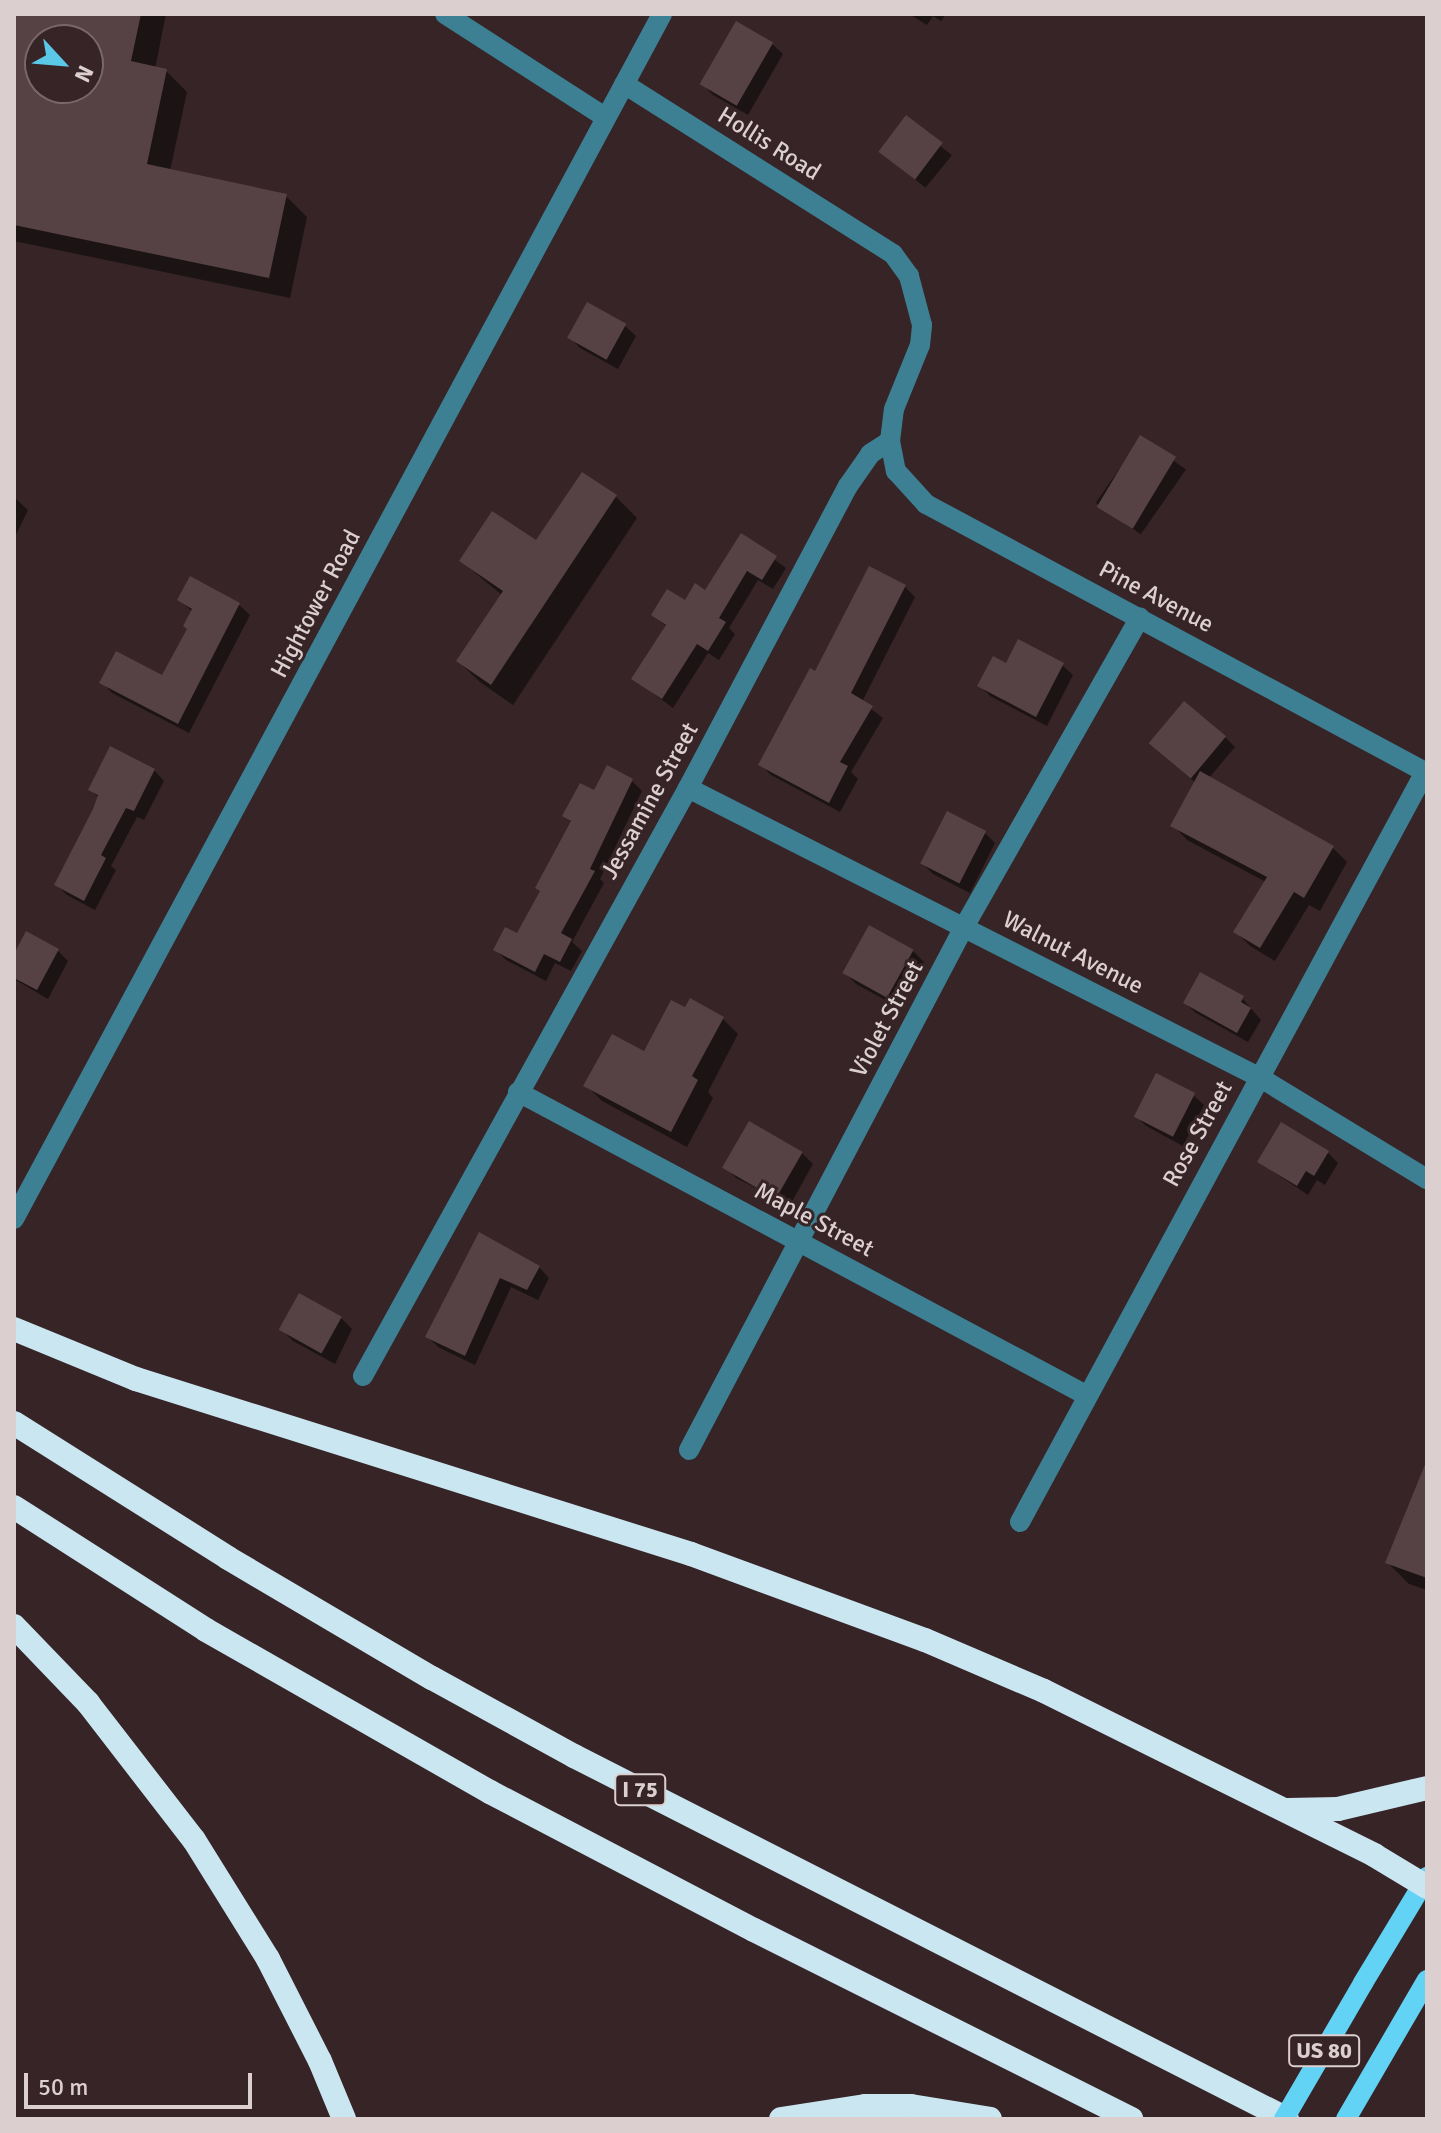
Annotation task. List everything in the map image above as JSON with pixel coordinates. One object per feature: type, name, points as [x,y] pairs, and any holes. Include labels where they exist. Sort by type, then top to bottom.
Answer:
[{"type":"highway","points":[[14,1329],[136,1379],[691,1554],[881,1623],[1044,1691],[1426,1883]]},
{"type":"highway","name":"I 75","points":[[14,1423],[228,1558],[548,1742],[1286,2119]]},
{"type":"highway","points":[[14,1507],[206,1630],[490,1792],[754,1930],[1131,2119]]},
{"type":"highway","points":[[14,1626],[97,1714],[194,1840],[268,1959],[320,2061],[344,2119]]},
{"type":"highway","points":[[1283,1810],[1338,1809],[1427,1788]]},
{"type":"highway","points":[[781,2119],[865,2106],[911,2106],[990,2119]]},
{"type":"main road","name":"US 80","points":[[1286,2119],[1363,1983],[1426,1883]]},
{"type":"main road","name":"US 80","points":[[1346,2119],[1427,1980]]},
{"type":"street","points":[[445,14],[605,117]]},
{"type":"street","name":"Hightower Road","points":[[19,1210],[662,14]]},
{"type":"street","name":"Hollis Road","points":[[624,84],[885,248],[909,276],[922,325],[920,345],[894,409],[890,441]]},
{"type":"street","name":"Pine Avenue","points":[[890,441],[896,471],[926,504],[1426,772]]},
{"type":"street","name":"Jessamine Street","points":[[363,1376],[688,788],[848,486],[870,454],[890,441]]},
{"type":"street","name":"Violet Street","points":[[689,1450],[964,927],[1140,617]]},
{"type":"street","name":"Rose Street","points":[[1020,1522],[1086,1395],[1426,772]]},
{"type":"street","name":"Walnut Avenue","points":[[688,788],[1259,1077],[1427,1179]]},
{"type":"street","name":"Maple Street","points":[[518,1092],[1086,1395]]},
{"type":"building","points":[[14,14],[141,14],[131,61],[167,69],[147,164],[287,194],[269,278],[14,225]]},
{"type":"building","points":[[736,21],[773,42],[737,106],[700,84]]},
{"type":"building","points":[[906,115],[943,143],[915,179],[878,152]]},
{"type":"building","points":[[587,302],[626,324],[606,360],[567,338]]},
{"type":"building","points":[[1140,435],[1176,457],[1133,529],[1097,507]]},
{"type":"building","points":[[582,472],[617,495],[491,685],[456,661],[503,591],[459,561],[492,511],[536,540]]},
{"type":"building","points":[[741,533],[777,556],[762,580],[747,571],[719,618],[726,622],[708,651],[697,644],[662,699],[631,679],[666,625],[651,615],[667,589],[685,600],[695,583],[705,590]]},
{"type":"building","points":[[869,566],[906,585],[851,693],[873,706],[840,762],[848,766],[829,803],[758,765],[810,668],[815,671]]},
{"type":"building","points":[[190,576],[240,603],[178,724],[99,683],[116,651],[162,675],[187,629],[183,626],[192,609],[177,600]]},
{"type":"building","points":[[1018,639],[1064,663],[1036,717],[977,686],[993,656],[1006,663]]},
{"type":"building","points":[[1184,701],[1226,736],[1191,778],[1149,743]]},
{"type":"building","points":[[110,746],[155,769],[134,811],[126,808],[101,855],[106,858],[84,901],[54,885],[93,809],[98,795],[88,790]]},
{"type":"building","points":[[607,765],[633,779],[590,869],[595,871],[561,933],[572,939],[560,962],[544,954],[535,972],[493,950],[505,927],[517,933],[540,891],[535,888],[571,821],[562,816],[580,783],[594,790]]},
{"type":"building","points":[[1200,771],[1334,846],[1304,898],[1294,892],[1260,948],[1233,932],[1267,877],[1170,826]]},
{"type":"building","points":[[947,811],[986,831],[959,884],[920,864]]},
{"type":"building","points":[[869,925],[914,950],[887,998],[842,973]]},
{"type":"building","points":[[26,931],[59,949],[37,990],[14,978],[14,954]]},
{"type":"building","points":[[1200,972],[1244,996],[1241,1002],[1251,1008],[1237,1033],[1183,1003]]},
{"type":"building","points":[[690,998],[724,1017],[692,1076],[698,1080],[671,1132],[583,1086],[612,1034],[644,1051],[671,1000],[685,1007]]},
{"type":"building","points":[[1156,1073],[1195,1093],[1173,1137],[1134,1117]]},
{"type":"building","points":[[749,1121],[803,1152],[776,1199],[722,1168]]},
{"type":"building","points":[[1281,1122],[1329,1151],[1314,1176],[1306,1171],[1297,1186],[1257,1162]]},
{"type":"building","points":[[479,1232],[540,1266],[527,1290],[500,1278],[465,1356],[425,1337]]},
{"type":"building","points":[[299,1293],[342,1317],[321,1353],[279,1330]]},
{"type":"building","points":[[1427,1462],[1427,1578],[1385,1563]]}]
